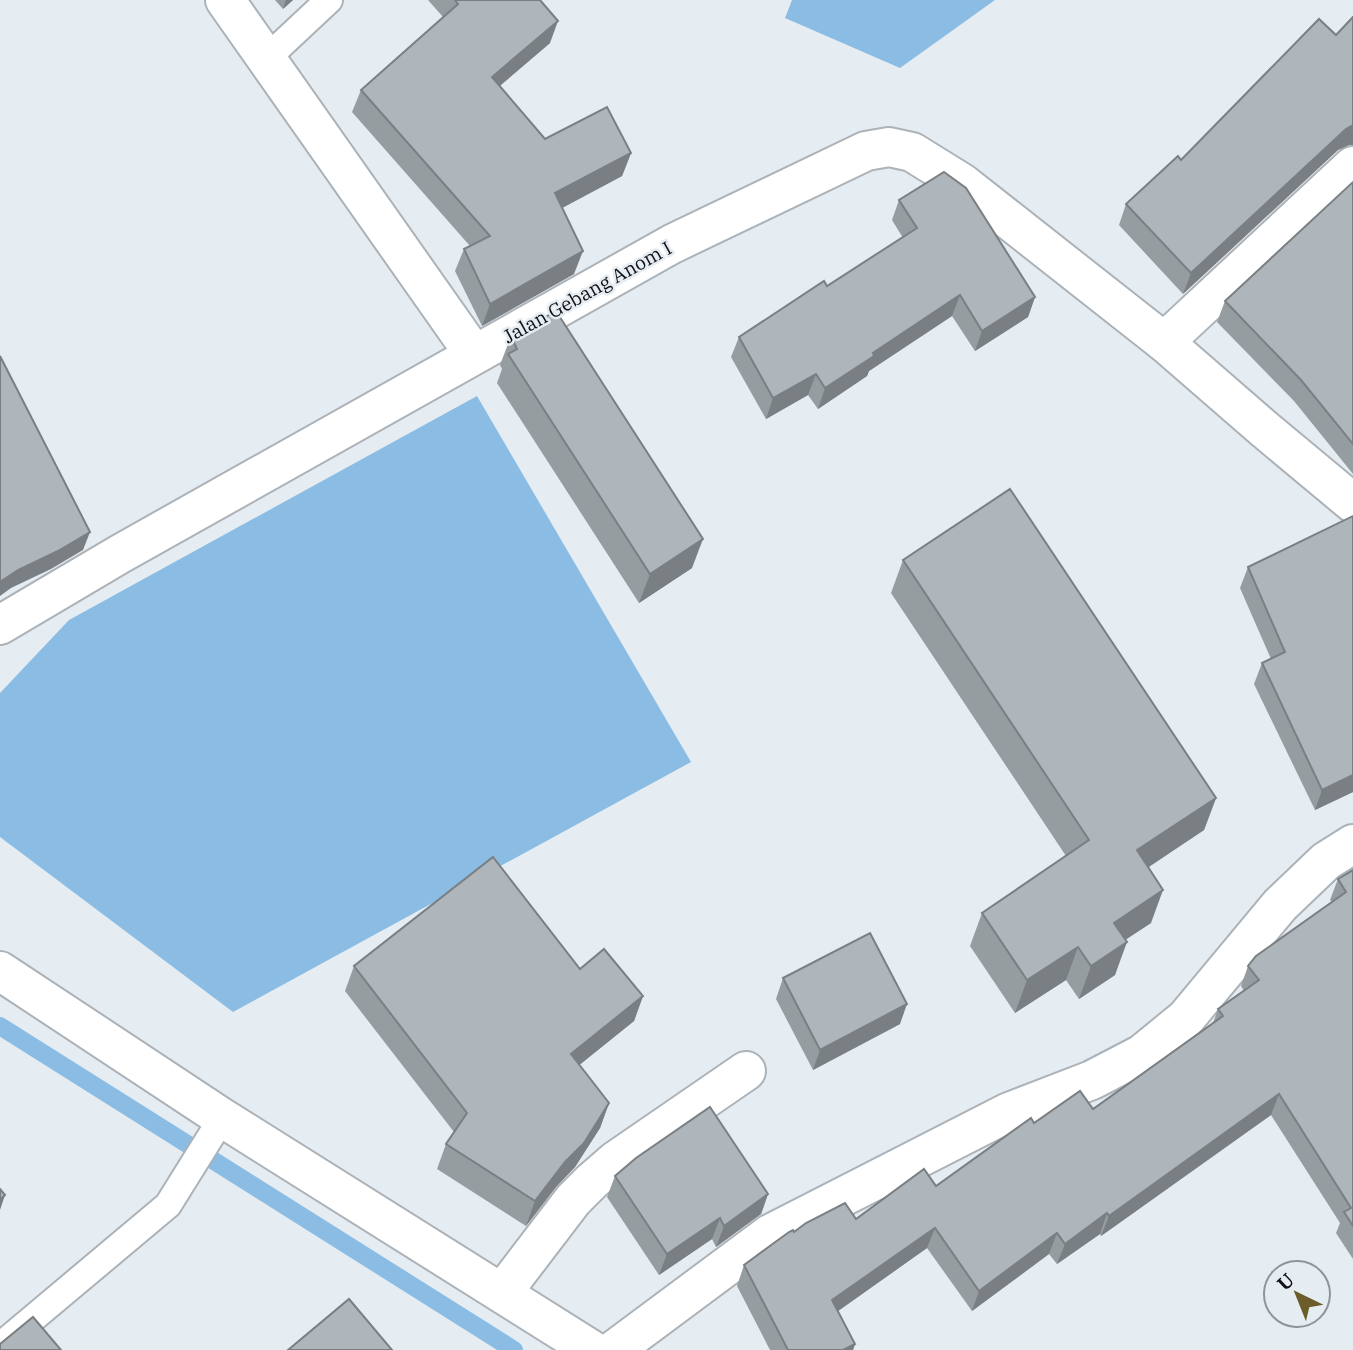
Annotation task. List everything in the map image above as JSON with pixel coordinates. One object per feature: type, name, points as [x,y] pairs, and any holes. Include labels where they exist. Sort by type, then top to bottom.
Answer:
[{"type":"street","points":[[225,0],[474,354]]},
{"type":"street","name":"Jalan Gebang Anom I","points":[[0,625],[120,554],[672,244],[866,151],[889,147],[912,152],[962,183],[1164,342],[1353,503]]},
{"type":"street","points":[[1164,342],[1353,166]]},
{"type":"street","points":[[614,1350],[770,1234],[1009,1112],[1093,1080],[1142,1054],[1186,1017],[1280,905],[1326,861],[1353,844]]},
{"type":"street","points":[[0,971],[218,1122],[592,1350]]},
{"type":"street","points":[[502,1293],[573,1200],[592,1181],[615,1161],[746,1071]]},
{"type":"lane","points":[[267,58],[329,0]]},
{"type":"lane","points":[[0,1346],[168,1205],[218,1122]]},
{"type":"water","points":[[792,0],[995,0],[900,68],[785,18]]},
{"type":"water","points":[[477,396],[691,762],[233,1012],[0,837],[0,693],[69,620]]},
{"type":"building","points":[[455,0],[540,0],[558,21],[492,77],[545,139],[607,107],[631,153],[555,193],[583,251],[490,304],[464,249],[490,236],[361,90],[458,4]]},
{"type":"building","points":[[1353,17],[1353,125],[1191,273],[1126,204],[1178,156],[1181,160],[1319,19],[1336,35]]},
{"type":"building","points":[[944,172],[966,188],[1035,297],[982,331],[960,295],[825,388],[816,374],[773,398],[739,337],[824,281],[827,286],[917,228],[899,200]]},
{"type":"building","points":[[1353,182],[1353,444],[1301,380],[1225,301]]},
{"type":"building","points":[[556,311],[703,539],[650,574],[508,354],[517,349],[511,336]]},
{"type":"building","points":[[0,356],[90,532],[0,582]]},
{"type":"building","points":[[1010,489],[1216,798],[1137,850],[1163,890],[1114,923],[1127,942],[1091,966],[1078,947],[1027,980],[982,913],[1089,840],[903,560]]},
{"type":"building","points":[[1353,516],[1353,775],[1322,790],[1262,663],[1285,652],[1248,567]]},
{"type":"building","points":[[493,857],[580,969],[604,949],[643,996],[571,1054],[609,1103],[584,1143],[565,1162],[535,1201],[446,1144],[467,1113],[354,966]]},
{"type":"building","points":[[1353,870],[1353,1226],[1344,1212],[1351,1208],[1279,1094],[1109,1216],[1107,1213],[1065,1244],[1057,1233],[979,1291],[935,1228],[832,1300],[855,1344],[843,1350],[788,1350],[744,1265],[789,1232],[794,1232],[845,1203],[856,1219],[924,1169],[936,1186],[1031,1118],[1034,1123],[1080,1091],[1093,1109],[1223,1016],[1218,1009],[1259,980],[1248,966],[1256,956],[1346,892],[1338,879]]},
{"type":"building","points":[[870,933],[907,1004],[820,1050],[783,978]]},
{"type":"building","points":[[710,1107],[768,1194],[724,1226],[720,1218],[667,1254],[615,1176],[636,1158]]},
{"type":"building","points":[[349,1299],[392,1350],[288,1350]]},
{"type":"building","points":[[33,1317],[61,1350],[0,1350],[0,1344]]},
{"type":"waterway","points":[[0,1026],[514,1350]]}]
